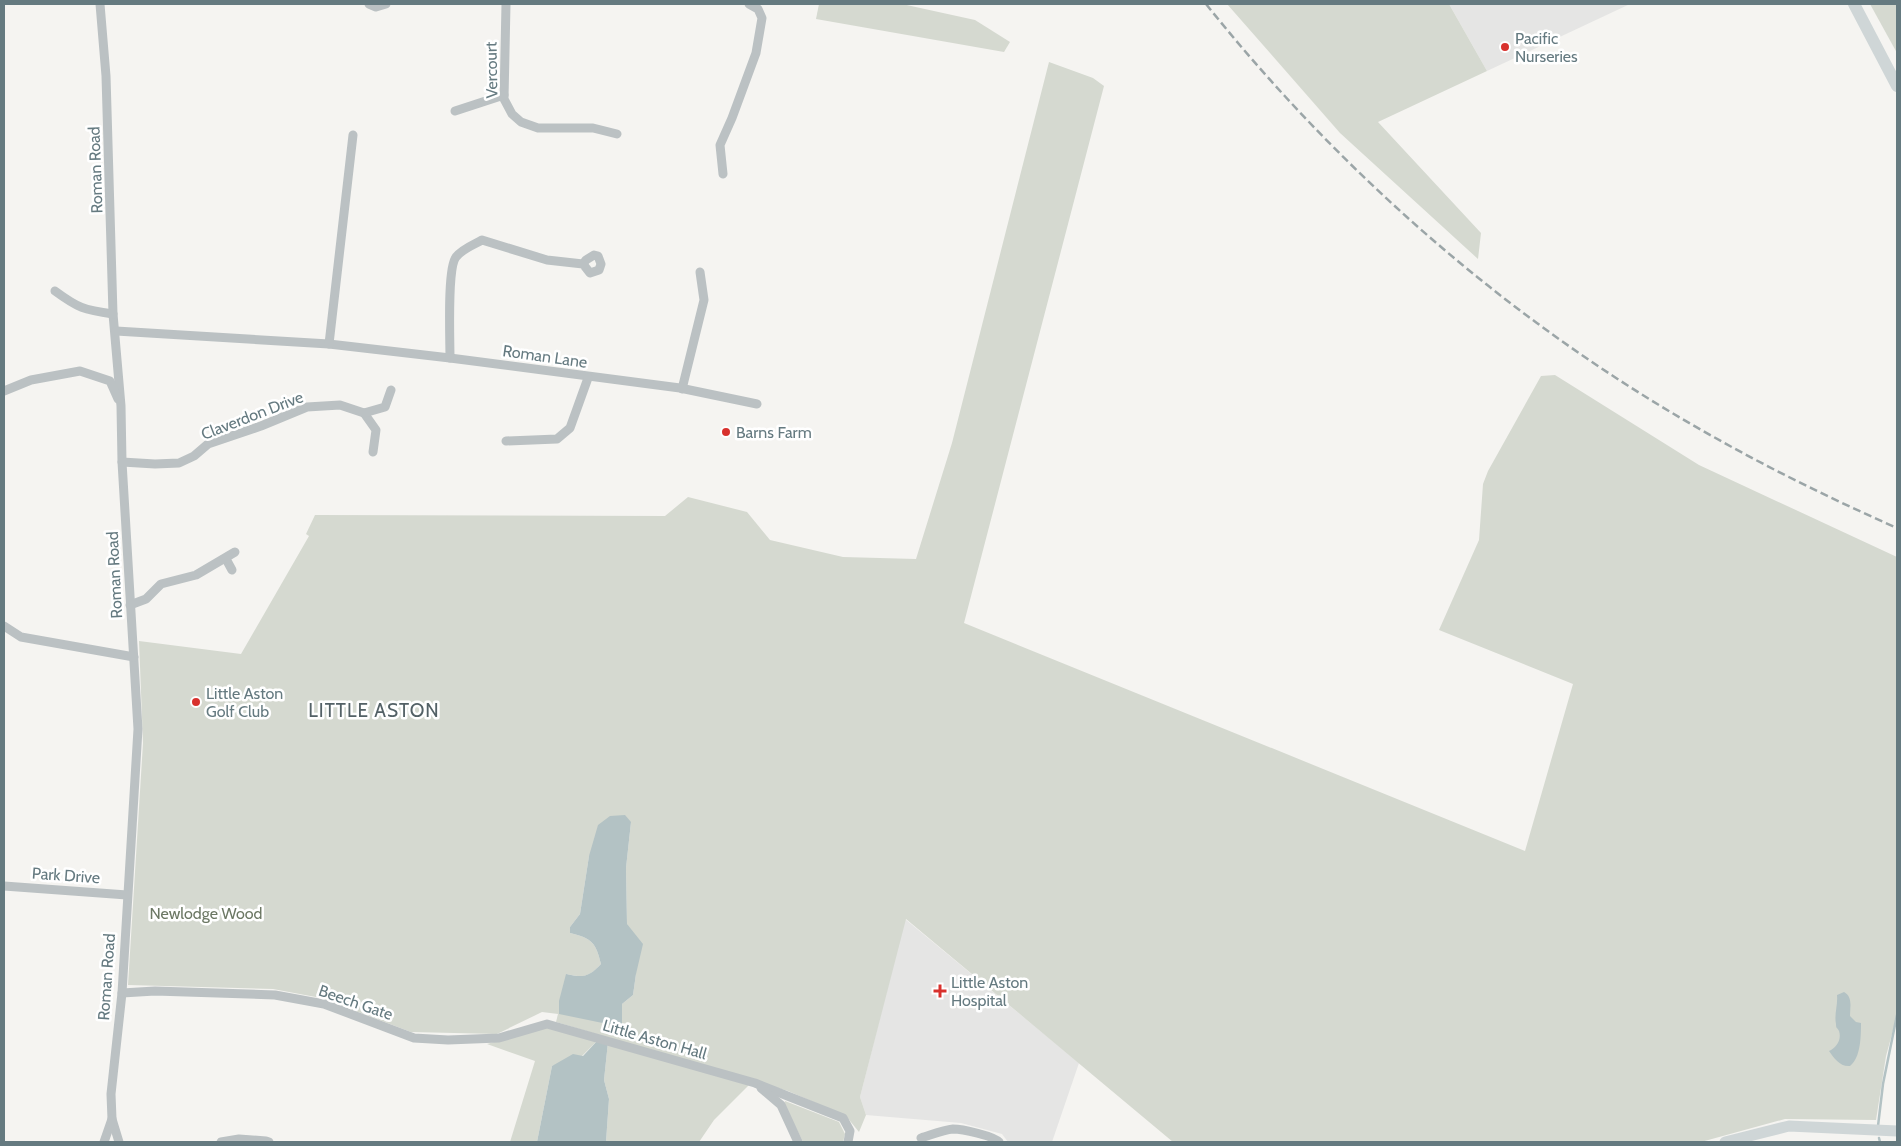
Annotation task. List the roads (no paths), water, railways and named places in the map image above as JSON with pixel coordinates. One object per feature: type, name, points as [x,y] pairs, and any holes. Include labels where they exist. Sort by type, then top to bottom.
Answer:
[{"type":"highway","points":[[1854,4],[1897,86]]},
{"type":"main road","points":[[1725,1142],[1789,1126],[1897,1131]]},
{"type":"street","name":"Roman Road","points":[[100,4],[106,76],[113,314],[116,331],[121,406],[122,462],[138,729],[122,993],[111,1094],[112,1119],[119,1142]]},
{"type":"street","points":[[369,4],[376,7],[386,4]]},
{"type":"street","name":"Vercourt","points":[[506,4],[504,95],[507,107],[512,114],[528,125],[559,129],[593,128],[617,134]]},
{"type":"street","points":[[723,174],[720,145],[756,53],[762,18],[758,9],[749,4]]},
{"type":"street","points":[[455,111],[504,95]]},
{"type":"street","points":[[328,344],[353,134]]},
{"type":"street","points":[[450,358],[451,276],[454,258],[463,250],[482,240],[547,260],[583,264]]},
{"type":"street","points":[[682,389],[704,300],[700,272]]},
{"type":"street","points":[[55,291],[74,305],[90,311],[113,314]]},
{"type":"street","name":"Roman Lane","points":[[116,331],[328,344],[682,389],[757,404]]},
{"type":"street","points":[[4,391],[31,380],[80,372],[110,381],[121,406]]},
{"type":"street","points":[[506,441],[557,439],[570,428],[588,378]]},
{"type":"street","points":[[373,452],[376,430],[364,413],[385,407],[391,390]]},
{"type":"street","name":"Claverdon Drive","points":[[122,462],[179,463],[194,456],[208,444],[261,426],[307,407],[340,406],[364,413]]},
{"type":"street","points":[[130,606],[146,599],[161,584],[196,575],[235,552]]},
{"type":"street","points":[[226,559],[232,570]]},
{"type":"street","points":[[4,626],[21,637],[134,657]]},
{"type":"street","name":"Park Drive","points":[[4,886],[127,896]]},
{"type":"street","name":"Beech Gate","points":[[122,993],[155,991],[275,995],[324,1004],[414,1038],[448,1040],[499,1038],[547,1024]]},
{"type":"street","name":"Little Aston Hall","points":[[547,1024],[756,1083],[843,1118],[850,1131],[848,1142]]},
{"type":"street","name":"Little Aston Hall","points":[[756,1083],[780,1104],[798,1142]]},
{"type":"street","points":[[104,1142],[112,1119]]},
{"type":"street","points":[[921,1138],[954,1129],[985,1135],[997,1139],[999,1142]]},
{"type":"street","points":[[221,1142],[239,1139],[266,1140],[269,1142]]},
{"type":"waterway","points":[[1878,1126],[1883,1084],[1897,1015]]},
{"type":"waterway","points":[[1879,1138],[1880,1142]]},
{"type":"railway","points":[[1206,4],[1316,130],[1438,244],[1503,297],[1570,347],[1640,393],[1712,436],[1803,484],[1897,528]]},
{"type":"place","name":"Pacific Nurseries","points":[[1505,47]]},
{"type":"place","name":"Barns Farm","points":[[726,432]]},
{"type":"place","name":"Little Aston Golf Club","points":[[196,702]]},
{"type":"place","name":"Little Aston Hospital","points":[[940,991]]},
{"type":"district","name":"LITTLE ASTON","points":[[374,710]]},
{"type":"park label","name":"Newlodge Wood","points":[[206,913]]}]
